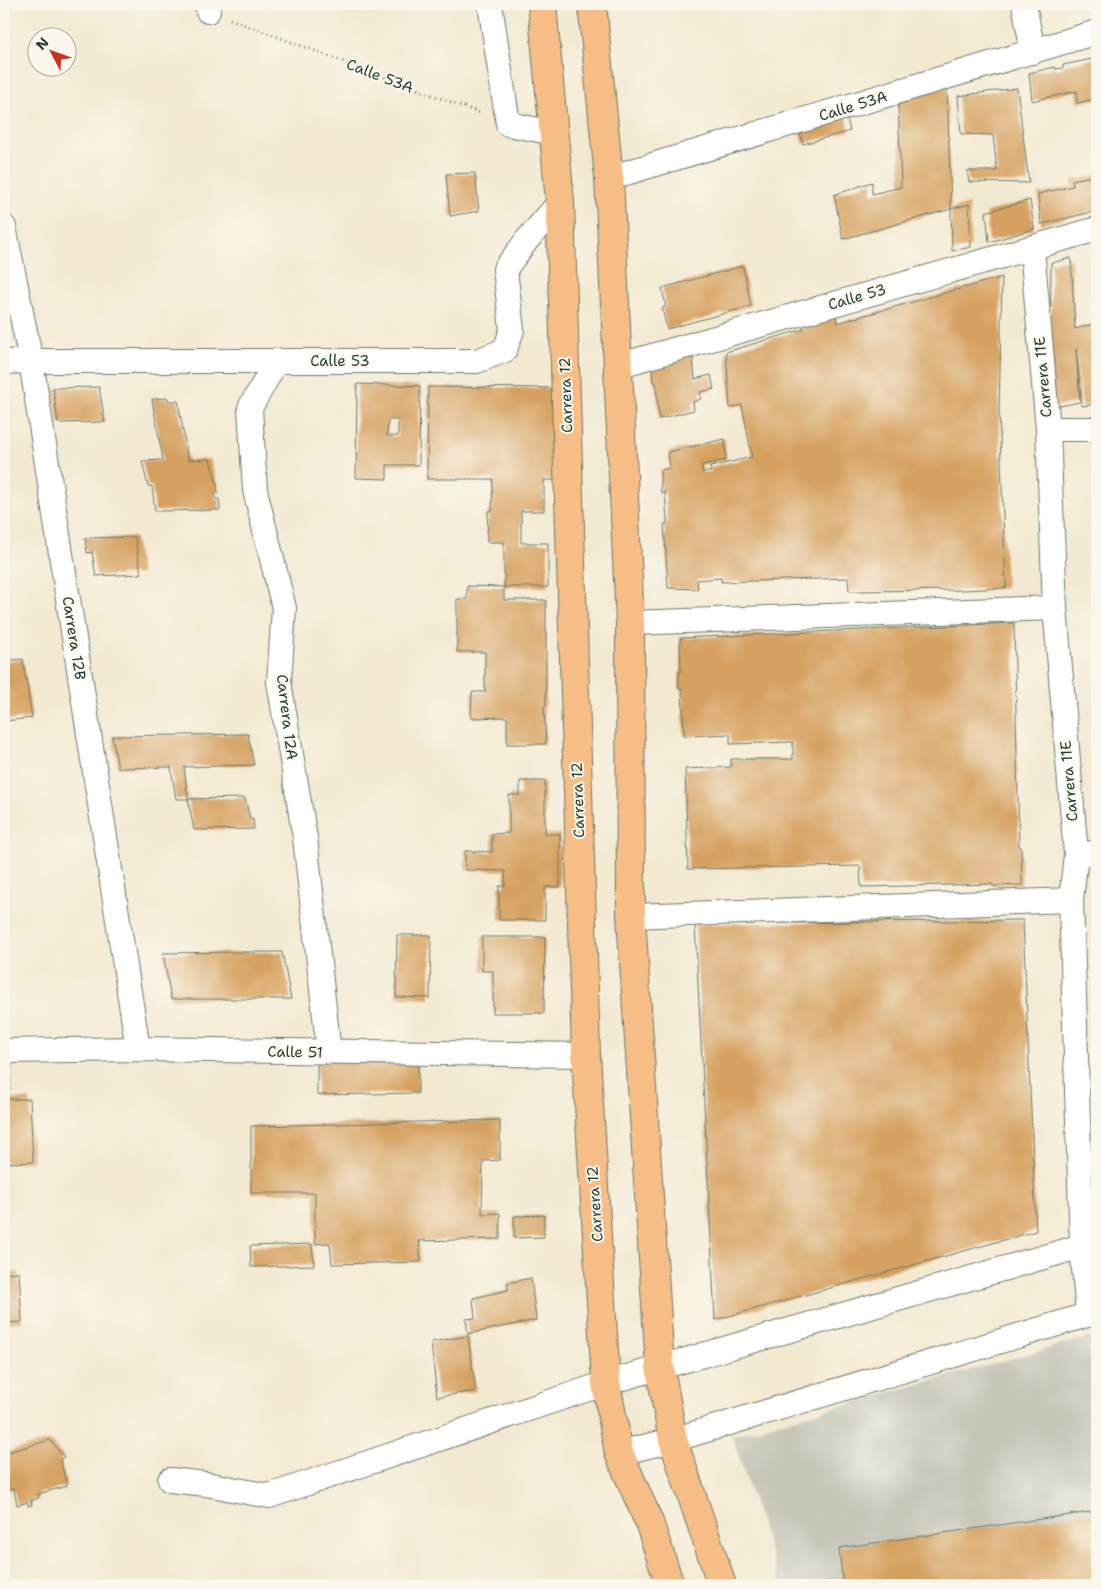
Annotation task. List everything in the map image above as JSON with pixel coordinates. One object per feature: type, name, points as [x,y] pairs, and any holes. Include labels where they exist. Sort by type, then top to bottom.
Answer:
[{"type":"main road","name":"Carrera 12","points":[[542,4],[560,202],[586,1055],[606,1383],[619,1453],[649,1522],[670,1585]]},
{"type":"main road","points":[[592,4],[608,178],[618,366],[630,623],[631,916],[660,1367],[673,1440],[722,1585]]},
{"type":"street","points":[[490,4],[508,124],[554,133]]},
{"type":"street","points":[[1024,4],[1033,52]]},
{"type":"street","name":"Calle 53A","points":[[608,178],[1097,32]]},
{"type":"street","name":"Calle 53","points":[[4,362],[477,361],[505,350],[512,330],[505,269],[560,202]]},
{"type":"street","name":"Carrera 12B","points":[[4,227],[30,361],[138,1050]]},
{"type":"street","name":"Calle 53","points":[[618,366],[1097,229]]},
{"type":"street","name":"Carrera 11E","points":[[1032,248],[1048,429],[1055,608],[1086,853],[1071,900],[1093,1313]]},
{"type":"street","name":"Carrera 12A","points":[[277,360],[250,408],[255,490],[284,608],[279,682],[305,838],[329,1052]]},
{"type":"street","points":[[1048,429],[1097,429]]},
{"type":"street","points":[[630,623],[1055,608]]},
{"type":"street","points":[[631,916],[1071,900]]},
{"type":"street","name":"Calle 51","points":[[4,1051],[138,1050],[586,1055]]},
{"type":"street","points":[[170,1480],[206,1484],[269,1496],[606,1383],[1089,1244]]},
{"type":"street","points":[[619,1453],[673,1440],[1093,1313]]},
{"type":"path","name":"Calle 53A","points":[[207,7],[508,124]]},
{"type":"shaded area","points":[[1097,1335],[1097,1585],[781,1585],[732,1436]]},
{"type":"building","points":[[1097,58],[1097,99],[1077,103],[1077,91],[1032,101],[1029,73],[1055,67],[1055,69],[1063,68],[1063,65]]},
{"type":"building","points":[[947,87],[951,209],[843,239],[834,195],[872,182],[872,194],[901,187],[898,100]]},
{"type":"building","points":[[1017,88],[1029,183],[969,182],[967,171],[997,171],[993,135],[961,134],[958,96]]},
{"type":"building","points":[[846,114],[850,131],[803,144],[798,127]]},
{"type":"building","points":[[475,173],[479,211],[450,216],[446,174]]},
{"type":"building","points":[[1097,175],[1097,211],[1041,224],[1038,194],[1073,186],[1072,180]]},
{"type":"building","points":[[1030,200],[1034,229],[989,242],[986,212]]},
{"type":"building","points":[[969,204],[971,247],[952,251],[951,209]]},
{"type":"building","points":[[1071,258],[1075,329],[1097,323],[1097,404],[1082,406],[1076,349],[1080,402],[1049,408],[1051,263]]},
{"type":"building","points":[[743,266],[751,306],[667,329],[662,308],[666,307],[662,288]]},
{"type":"building","points":[[1002,277],[999,412],[1006,588],[849,591],[848,578],[721,582],[721,578],[697,580],[698,589],[668,588],[664,524],[667,524],[667,521],[665,492],[661,493],[660,470],[670,468],[668,452],[725,439],[726,460],[702,465],[702,472],[711,472],[710,467],[752,457],[742,405],[730,408],[726,352],[804,329],[804,323],[836,314],[837,323]]},
{"type":"building","points":[[692,347],[695,379],[711,375],[714,389],[700,392],[701,399],[693,402],[694,410],[659,419],[656,382],[653,382],[651,358]]},
{"type":"building","points":[[357,384],[420,386],[419,465],[387,465],[387,479],[356,478]],"holes":[[[388,420],[398,420],[398,436],[387,436]]]},
{"type":"building","points":[[99,387],[105,422],[58,423],[53,388]]},
{"type":"building","points":[[428,387],[560,388],[558,480],[544,480],[544,511],[521,511],[521,543],[548,543],[548,587],[504,587],[504,542],[487,542],[488,511],[492,511],[493,479],[427,479]]},
{"type":"building","points":[[168,398],[168,401],[178,401],[188,460],[210,459],[217,484],[218,493],[215,492],[215,499],[219,499],[220,510],[155,511],[152,486],[148,486],[142,461],[163,460],[152,399]]},
{"type":"building","points":[[135,537],[141,574],[96,576],[92,552],[87,553],[85,538]]},
{"type":"building","points":[[467,586],[504,587],[504,600],[546,600],[546,706],[544,706],[546,744],[507,744],[507,717],[471,718],[472,692],[485,692],[485,652],[457,652],[457,599],[467,599]]},
{"type":"building","points":[[1014,623],[1019,846],[1021,847],[1022,885],[861,887],[860,866],[688,869],[685,769],[731,767],[731,759],[793,759],[793,742],[730,744],[730,734],[684,736],[682,689],[679,689],[679,672],[681,672],[680,638]]},
{"type":"building","points":[[23,659],[32,718],[4,721],[4,661]]},
{"type":"building","points":[[248,734],[254,765],[184,767],[188,799],[176,799],[171,767],[118,768],[112,736]]},
{"type":"building","points":[[520,781],[545,781],[545,834],[560,834],[560,887],[545,887],[545,920],[499,920],[499,886],[505,886],[505,871],[465,870],[465,851],[492,852],[492,834],[509,833],[509,795],[520,795]]},
{"type":"building","points":[[245,798],[250,819],[253,819],[254,829],[194,830],[188,799]]},
{"type":"building","points":[[1023,920],[1036,1231],[715,1320],[695,924]]},
{"type":"building","points":[[397,935],[431,935],[430,998],[396,997]]},
{"type":"building","points":[[482,937],[545,937],[544,1013],[493,1013],[493,971],[482,971]]},
{"type":"building","points":[[282,952],[291,999],[171,999],[163,953]]},
{"type":"building","points":[[418,1055],[418,1093],[317,1095],[317,1057]]},
{"type":"building","points":[[11,1063],[10,1090],[4,1090],[4,1064]]},
{"type":"building","points":[[4,1099],[30,1099],[33,1162],[5,1163]]},
{"type":"building","points":[[500,1120],[500,1160],[483,1161],[482,1214],[500,1213],[500,1239],[419,1241],[421,1262],[332,1264],[330,1243],[315,1244],[315,1193],[251,1193],[251,1126]]},
{"type":"building","points":[[544,1215],[544,1237],[514,1238],[514,1216]]},
{"type":"building","points":[[312,1244],[314,1265],[251,1267],[250,1246]]},
{"type":"building","points":[[19,1272],[22,1322],[4,1323],[4,1273]]},
{"type":"building","points":[[531,1278],[536,1320],[468,1334],[466,1319],[475,1318],[473,1298],[508,1290],[507,1283]]},
{"type":"building","points":[[468,1336],[476,1391],[437,1397],[431,1342]]},
{"type":"building","points":[[50,1440],[64,1457],[60,1459],[67,1486],[38,1494],[39,1498],[31,1501],[32,1505],[28,1506],[28,1502],[17,1505],[14,1489],[9,1490],[4,1470],[4,1453]]},
{"type":"building","points":[[1097,1511],[1097,1585],[843,1585],[839,1548]]}]
